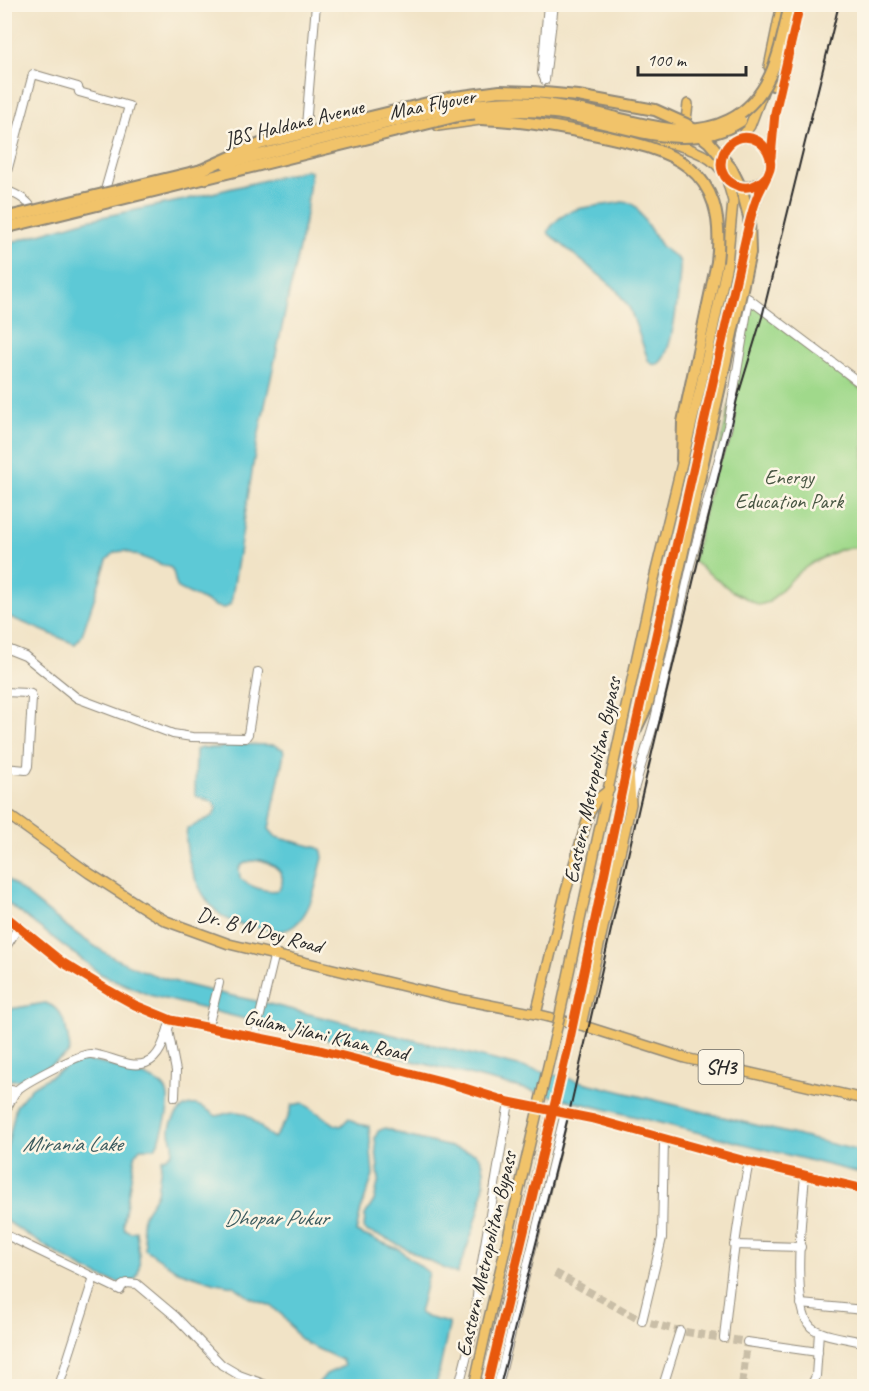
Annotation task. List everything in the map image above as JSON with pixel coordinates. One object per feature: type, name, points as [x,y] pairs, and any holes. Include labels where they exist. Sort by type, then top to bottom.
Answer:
[{"type":"highway","name":"Maa Flyover","points":[[4,217],[197,172],[410,117],[469,105],[508,101],[530,102],[583,110],[664,128],[690,130],[714,126],[744,111],[760,94],[775,63],[790,4]]},
{"type":"highway","name":"Maa Flyover","points":[[4,229],[462,115],[521,110],[581,117],[669,137],[684,138],[716,133],[729,128],[753,111],[773,85],[782,65],[795,4]]},
{"type":"highway","points":[[197,172],[260,144],[448,98],[493,92],[533,92],[578,96],[655,110],[692,128],[720,154],[731,168],[742,190],[749,216],[750,254],[657,667],[647,706],[634,733]]},
{"type":"highway","points":[[435,121],[468,119],[524,121],[628,141],[669,154],[686,164],[700,179],[715,207],[719,248],[683,422],[682,460]]},
{"type":"main road","points":[[767,176],[752,187],[743,188],[735,185],[725,176],[721,158],[729,144],[739,139],[750,126],[764,90],[782,4]]},
{"type":"main road","points":[[487,1386],[568,1048],[634,733],[735,287],[758,195],[770,168],[775,113],[800,4]]},
{"type":"main road","name":"JBS Haldane Avenue","points":[[4,217],[324,133],[436,107],[492,98],[546,99],[622,114],[685,131],[739,139]]},
{"type":"main road","points":[[685,131],[688,104]]},
{"type":"main road","name":"JBS Haldane Avenue","points":[[4,229],[186,188],[421,128],[503,118],[558,119],[654,139],[702,155],[718,166],[725,176]]},
{"type":"main road","points":[[739,139],[754,139],[768,151],[771,159]]},
{"type":"main road","name":"Eastern Metropolitan Bypass","points":[[474,1386],[559,1019],[653,583],[705,370],[727,264],[733,201],[725,176]]},
{"type":"main road","points":[[581,1026],[632,796],[628,761]]},
{"type":"main road","points":[[536,1014],[589,814],[597,799],[609,790]]},
{"type":"main road","name":"Dr. B N Dey Road","points":[[4,812],[120,894],[166,921],[229,944],[274,953],[394,984],[536,1014]]},
{"type":"main road","name":"SH3","points":[[536,1014],[685,1058],[864,1099]]},
{"type":"street","points":[[306,126],[316,4]]},
{"type":"street","points":[[548,4],[542,73],[545,80],[554,4]]},
{"type":"street","points":[[4,183],[33,74],[78,87],[79,92],[129,106],[105,190]]},
{"type":"street","points":[[4,190],[16,194],[33,208],[37,223]]},
{"type":"street","points":[[735,287],[864,386]]},
{"type":"street","points":[[632,796],[655,719],[690,565],[728,426],[748,298]]},
{"type":"street","points":[[4,650],[26,656],[77,698],[173,734],[192,737],[245,738],[248,734],[258,672]]},
{"type":"street","points":[[4,692],[31,693],[32,698],[26,770],[4,768]]},
{"type":"street","name":"Gulam Jilani Khan Road","points":[[4,915],[62,962],[135,1005],[171,1020],[256,1032],[449,1083],[509,1102],[565,1113],[749,1162],[864,1189]]},
{"type":"street","points":[[4,951],[20,926]]},
{"type":"street","points":[[256,1032],[274,953]]},
{"type":"street","points":[[210,1019],[219,983]]},
{"type":"street","points":[[4,1115],[17,1091],[77,1057],[90,1053],[134,1064],[146,1063],[161,1047],[171,1020]]},
{"type":"street","points":[[168,1029],[176,1071],[175,1097]]},
{"type":"street","points":[[4,1089],[17,1091]]},
{"type":"street","points":[[459,1386],[474,1327],[478,1284],[509,1102]]},
{"type":"street","points":[[498,1386],[565,1113]]},
{"type":"street","points":[[642,1321],[662,1238],[664,1138]]},
{"type":"street","points":[[724,1338],[734,1245],[749,1162]]},
{"type":"street","points":[[805,1175],[799,1277],[801,1304],[806,1319],[810,1326],[819,1332],[864,1342]]},
{"type":"street","points":[[4,1234],[120,1290],[127,1283],[137,1284],[175,1316],[222,1365],[239,1375],[269,1386]]},
{"type":"street","points":[[734,1245],[801,1247]]},
{"type":"street","points":[[59,1386],[94,1277]]},
{"type":"street","points":[[801,1304],[864,1310]]},
{"type":"street","points":[[663,1386],[680,1331]]},
{"type":"street","points":[[811,1386],[816,1376],[819,1332]]},
{"type":"street","points":[[747,1342],[818,1352]]},
{"type":"green space","name":"Energy Education Park","points":[[754,304],[864,392],[864,547],[841,549],[814,562],[799,572],[769,602],[759,605],[732,591],[693,561],[733,391],[750,307]]},
{"type":"water","points":[[306,170],[311,172],[305,220],[256,447],[231,603],[225,608],[217,607],[178,588],[171,568],[125,551],[115,552],[107,560],[81,637],[75,644],[5,615],[5,244],[87,220],[184,200]]},
{"type":"water","points":[[622,202],[636,207],[661,246],[679,260],[680,264],[673,326],[664,357],[657,364],[649,362],[630,309],[615,288],[548,231],[555,222],[572,211]]},
{"type":"water","points":[[228,744],[274,745],[283,749],[269,829],[276,837],[319,848],[322,851],[323,858],[310,903],[301,919],[287,930],[269,930],[240,924],[219,914],[203,893],[191,867],[186,841],[187,829],[213,816],[217,809],[213,802],[195,794],[196,750],[224,747]],"holes":[[[261,860],[279,870],[281,874],[282,884],[279,890],[269,891],[258,888],[240,878],[239,868],[244,864]]]},
{"type":"water","points":[[4,877],[96,947],[135,968],[156,976],[864,1152],[864,1174],[149,995],[101,974],[5,901]]},
{"type":"water","points":[[45,1003],[57,1010],[64,1022],[70,1050],[68,1054],[30,1077],[5,1079],[5,1010]]},
{"type":"water","name":"Mirania Lake","points":[[81,1061],[100,1063],[139,1074],[159,1084],[167,1094],[168,1110],[158,1143],[155,1148],[140,1148],[134,1161],[123,1224],[124,1229],[130,1232],[136,1231],[139,1267],[136,1278],[127,1283],[112,1281],[93,1273],[50,1250],[5,1220],[5,1157],[16,1106],[32,1087],[71,1064]]},
{"type":"water","name":"Dhopar Pukur","points":[[303,1103],[336,1125],[341,1126],[349,1118],[357,1124],[369,1126],[373,1176],[361,1209],[356,1232],[398,1249],[429,1273],[419,1313],[449,1323],[436,1386],[316,1386],[326,1374],[344,1366],[342,1360],[307,1344],[298,1337],[283,1316],[271,1306],[249,1297],[234,1286],[178,1271],[145,1249],[142,1221],[157,1192],[162,1159],[169,1156],[173,1150],[170,1128],[181,1110],[186,1106],[196,1105],[216,1116],[233,1112],[242,1113],[252,1118],[274,1138],[288,1118],[292,1105]]},
{"type":"water","points":[[385,1128],[406,1136],[475,1153],[482,1162],[483,1192],[479,1211],[457,1274],[364,1229],[365,1215],[374,1201],[379,1179],[375,1138],[378,1131]]},
{"type":"tunnel","points":[[555,1273],[642,1321],[680,1331],[747,1342],[742,1386]]},
{"type":"railway","points":[[500,1386],[570,1109],[639,807],[737,399],[762,317],[839,4]]},
{"type":"cycle path","points":[[771,157],[775,113],[800,4]]},
{"type":"cycle path","points":[[487,1386],[568,1048],[634,733],[747,230],[755,203],[767,176],[770,167],[767,151],[758,141],[747,137],[729,144],[721,162],[722,172],[728,180],[738,186],[750,187],[767,176]]},
{"type":"cycle path","points":[[4,915],[62,962],[135,1005],[171,1020],[320,1050],[449,1083],[509,1102],[594,1119],[749,1162],[864,1189]]}]
